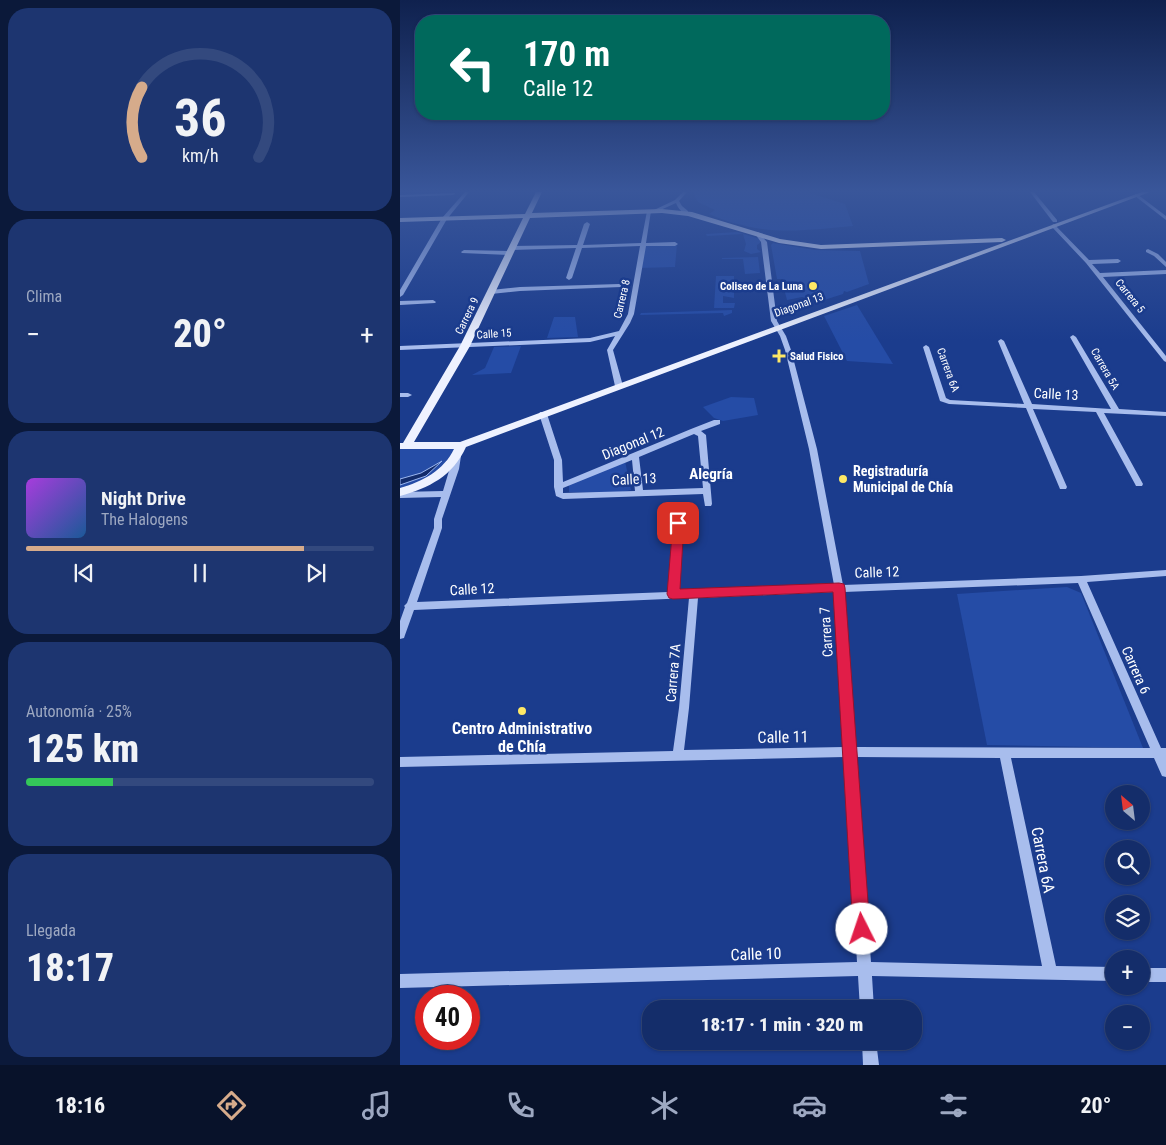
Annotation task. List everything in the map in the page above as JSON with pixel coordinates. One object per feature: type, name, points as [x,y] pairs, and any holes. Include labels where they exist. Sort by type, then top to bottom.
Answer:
[{"type":"main road","name":"Carrera 9","points":[[403,446],[465,346],[514,242]]},
{"type":"main road","name":"Diagonal 13","points":[[784,242],[831,248],[976,242]]},
{"type":"main road","points":[[963,259],[965,256],[989,246],[973,242]]},
{"type":"main road","name":"Diagonal 13","points":[[459,450],[543,414],[777,326],[931,272],[1007,242]]},
{"type":"main road","points":[[400,493],[424,484],[438,476],[450,466],[459,450],[403,446]]},
{"type":"street","points":[[400,294],[431,242]]},
{"type":"street","points":[[569,278],[581,242]]},
{"type":"street","name":"Carrera 8","points":[[610,350],[631,314],[644,242]]},
{"type":"street","name":"Carrera 7","points":[[764,242],[774,318],[783,336],[797,380],[814,455],[839,588],[866,1000]]},
{"type":"street","points":[[770,242],[768,245],[778,318],[784,322],[791,322]]},
{"type":"street","name":"Carrera 5","points":[[1070,242],[1163,351],[1166,360]]},
{"type":"street","points":[[464,252],[580,246],[675,244]]},
{"type":"street","points":[[1148,251],[1156,255],[1166,265]]},
{"type":"street","points":[[1088,262],[1118,261],[1114,256]]},
{"type":"street","points":[[1098,274],[1166,272]]},
{"type":"street","points":[[491,292],[520,289],[619,286]]},
{"type":"street","points":[[400,303],[433,302]]},
{"type":"street","name":"Calle 15","points":[[400,348],[590,340],[619,332]]},
{"type":"street","name":"Carrera 5A","points":[[1074,337],[1116,411]]},
{"type":"street","name":"Calle 15","points":[[590,340],[603,343],[610,350]]},
{"type":"street","points":[[1000,341],[1063,487]]},
{"type":"street","name":"Carrera 6A","points":[[926,347],[945,401]]},
{"type":"street","points":[[610,350],[619,386]]},
{"type":"street","name":"Calle 13","points":[[945,401],[1030,408],[1165,415]]},
{"type":"street","points":[[1100,411],[1139,484]]},
{"type":"street","points":[[543,414],[558,460],[558,487]]},
{"type":"street","name":"Diagonal 12","points":[[558,487],[717,422]]},
{"type":"street","points":[[694,431],[702,435],[708,504]]},
{"type":"street","points":[[400,635],[438,528],[438,519],[459,450]]},
{"type":"street","points":[[636,455],[639,494]]},
{"type":"street","name":"Calle 13","points":[[558,487],[559,494],[564,496],[707,491]]},
{"type":"street","points":[[400,493],[447,494]]},
{"type":"street","points":[[673,594],[678,523]]},
{"type":"street","name":"Calle 12","points":[[409,606],[1081,579],[1166,573]]},
{"type":"street","name":"Carrera 6","points":[[1081,579],[1162,753],[1166,772]]},
{"type":"street","name":"Carrera 7A","points":[[678,755],[694,594]]},
{"type":"street","name":"Calle 11","points":[[400,762],[850,752],[1005,754],[1038,750],[1162,753]]},
{"type":"street","name":"Carrera 6A","points":[[1005,754],[1050,972]]},
{"type":"street","name":"Calle 10","points":[[400,981],[864,969],[1105,974]]},
{"type":"street","points":[[1150,975],[1166,975]]},
{"type":"street","points":[[870,1050],[871,1065]]},
{"type":"shaded area","points":[[745,242],[760,242],[757,245],[757,249],[761,252],[751,254],[744,251]]},
{"type":"shaded area","points":[[773,243],[815,250],[860,251],[869,284],[847,292],[844,291],[843,294],[821,301],[802,297],[787,300],[783,279],[777,279],[771,245]]},
{"type":"shaded area","points":[[677,244],[675,267],[639,268],[643,245]]},
{"type":"shaded area","points":[[758,257],[760,273],[745,274],[743,259],[722,259],[722,258]]},
{"type":"shaded area","points":[[716,276],[734,276],[734,298],[723,296],[723,303],[735,303],[734,308],[714,308]]},
{"type":"shaded area","points":[[857,305],[893,364],[847,361],[824,316]]},
{"type":"shaded area","points":[[732,310],[732,313],[724,316],[723,313],[640,315],[641,313]]},
{"type":"shaded area","points":[[554,317],[575,317],[578,337],[547,338]]},
{"type":"shaded area","points":[[521,346],[511,373],[472,375],[485,368],[494,347]]},
{"type":"shaded area","points":[[731,397],[754,398],[758,415],[723,421],[714,418],[703,407]]},
{"type":"shaded area","points":[[400,447],[457,447],[435,476],[400,490]]},
{"type":"shaded area","points":[[442,461],[426,476],[400,485],[400,479],[421,473]]},
{"type":"shaded area","points":[[625,461],[631,490],[618,493],[569,492],[569,485]]},
{"type":"shaded area","points":[[1067,587],[1081,593],[1143,748],[987,745],[957,594]]},
{"type":"place","name":"Coliseo de La Luna","points":[[813,286]]},
{"type":"place","name":"Salud Fisico","points":[[779,356]]},
{"type":"place","name":"Registraduría Municipal de Chía","points":[[843,479]]},
{"type":"place","name":"Centro Administrativo de Chía","points":[[522,711]]},
{"type":"district","name":"Alegría","points":[[711,474]]},
{"type":"route","points":[[678,523],[673,594],[839,588],[862,929]]}]
